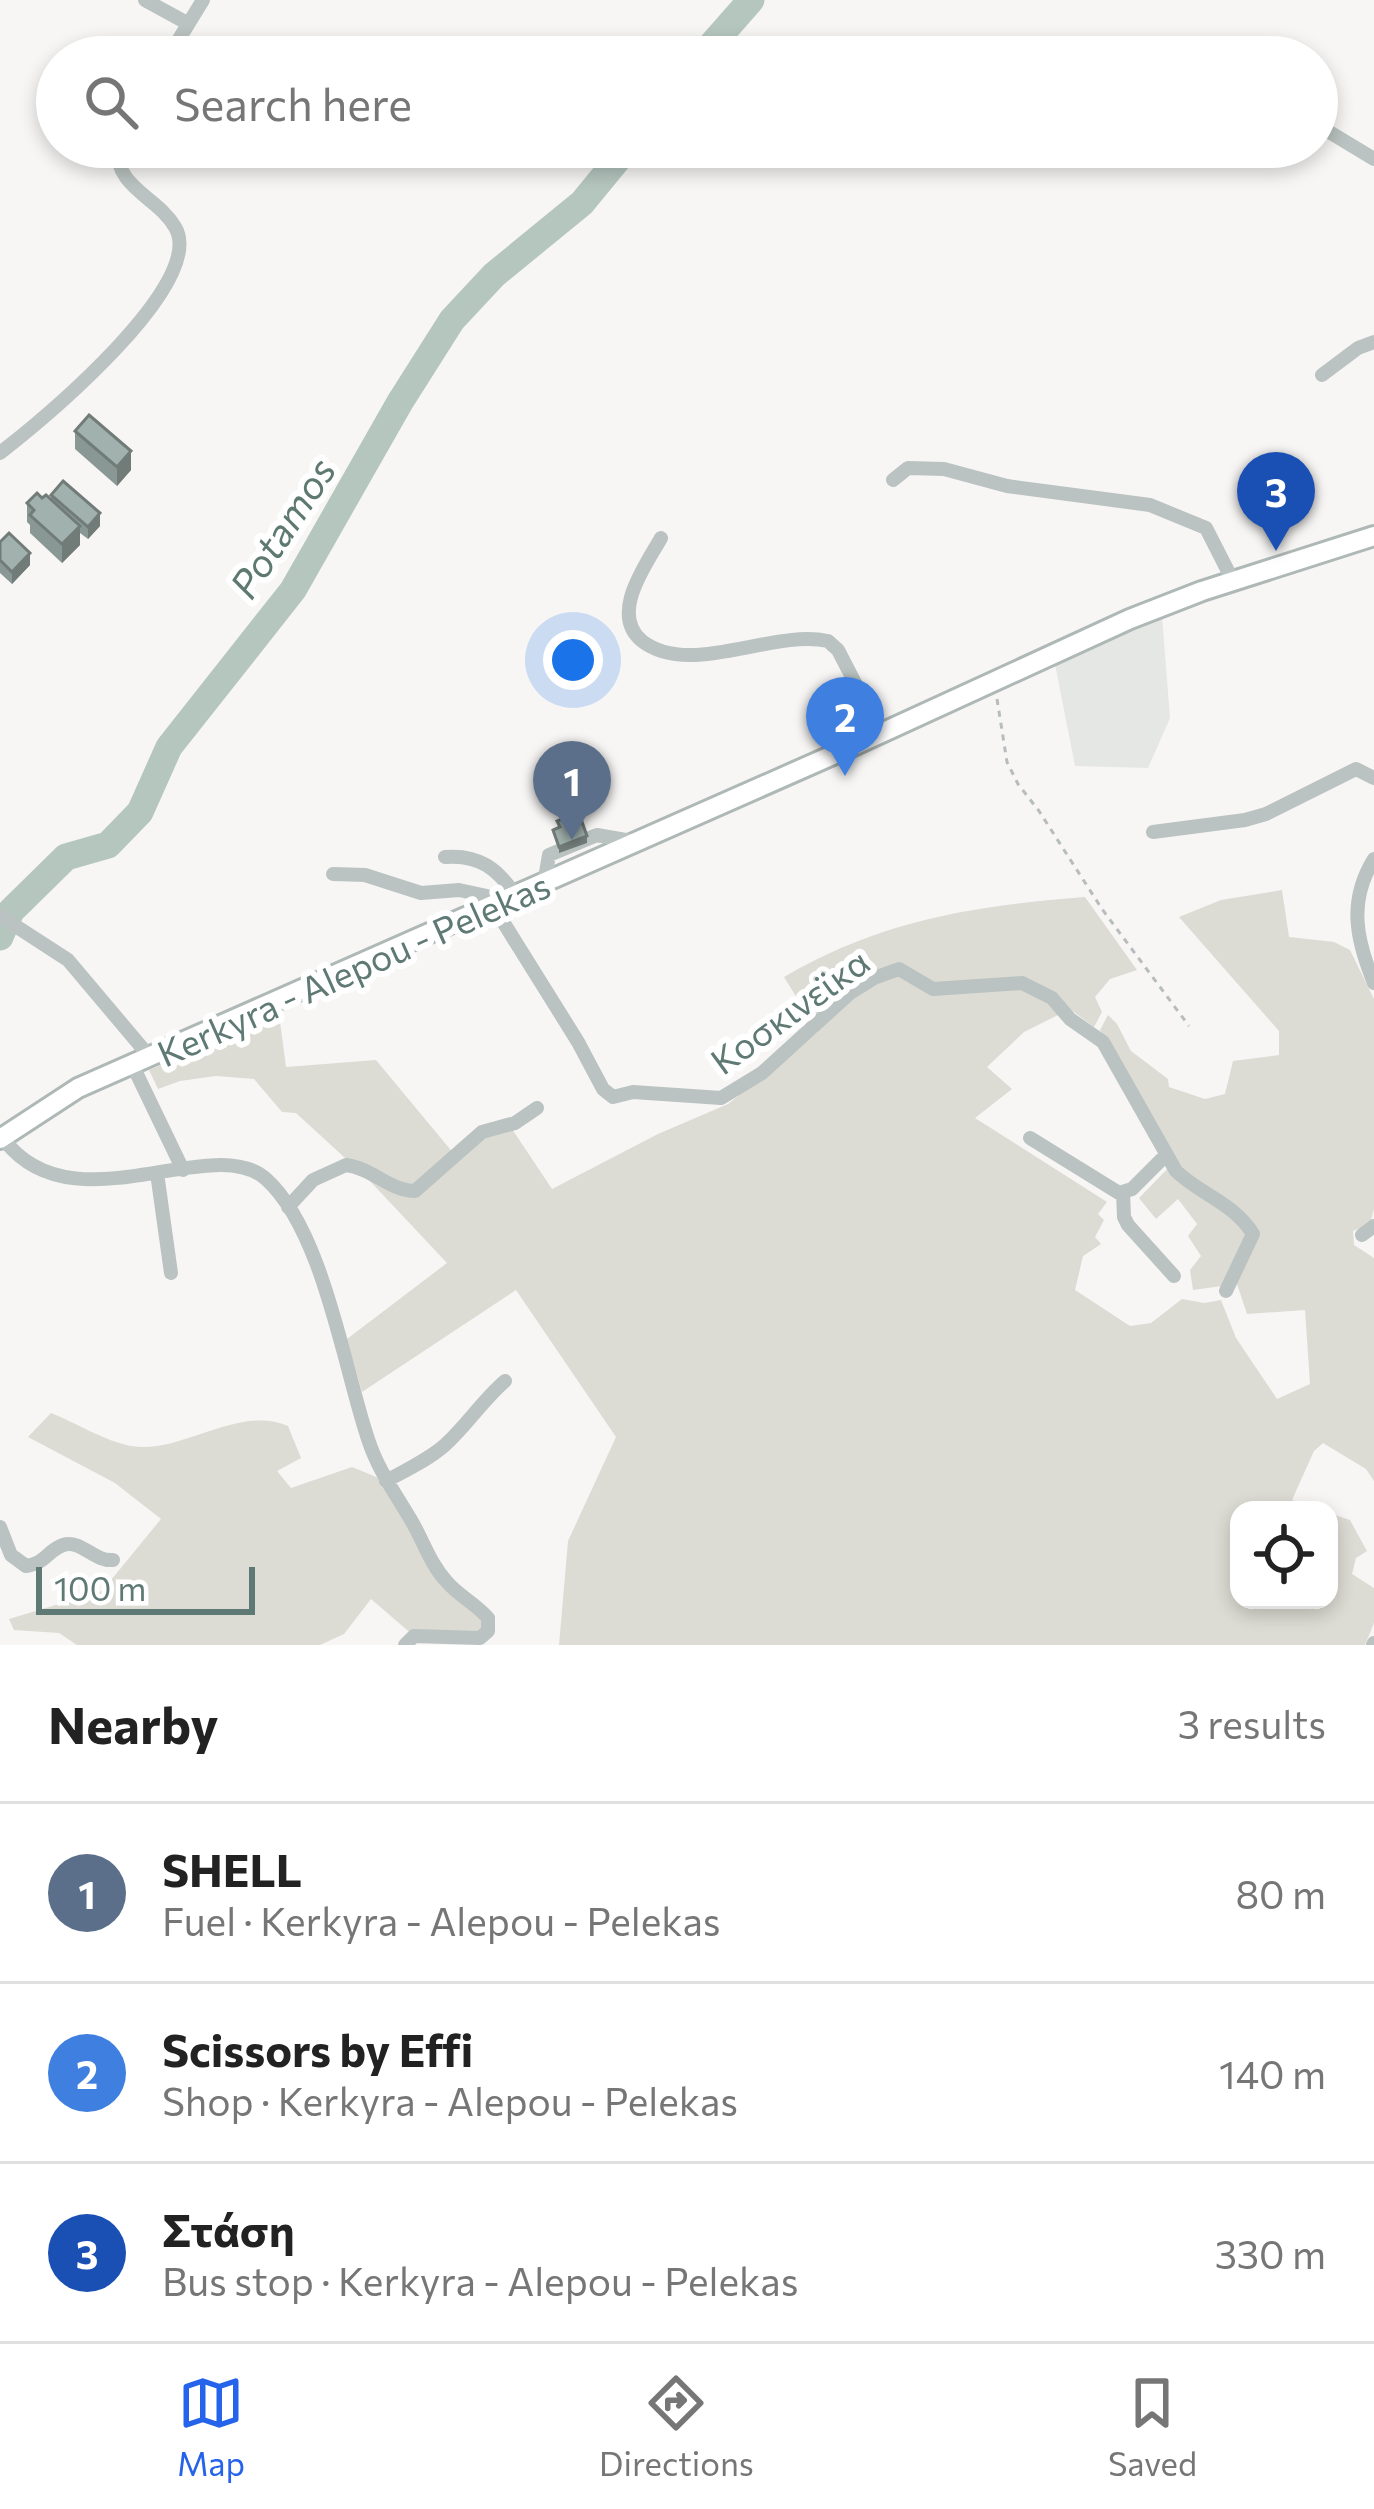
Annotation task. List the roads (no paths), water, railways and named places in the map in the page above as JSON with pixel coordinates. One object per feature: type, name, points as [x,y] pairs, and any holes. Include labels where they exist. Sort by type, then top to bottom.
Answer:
[{"type":"main road","name":"Kerkyra - Alepou - Pelekas","points":[[1,1138],[60,1098],[141,1060],[1164,604],[1374,536]]},
{"type":"street","points":[[145,0],[187,23]]},
{"type":"street","points":[[180,36],[203,0]]},
{"type":"street","points":[[1338,138],[1374,160]]},
{"type":"street","points":[[0,453],[116,348],[150,309],[180,258],[177,228],[119,168]]},
{"type":"street","points":[[1322,375],[1374,342]]},
{"type":"street","points":[[893,480],[908,468],[923,466],[1007,486],[1150,505],[1206,528],[1233,581]]},
{"type":"street","points":[[661,538],[638,580],[628,611],[644,643],[660,651],[703,655],[774,639],[828,641],[838,650],[880,733]]},
{"type":"street","points":[[1153,832],[1245,820],[1356,769],[1374,778]]},
{"type":"street","points":[[445,857],[463,856],[491,866],[516,896]]},
{"type":"street","points":[[1374,860],[1360,886],[1355,910],[1374,982]]},
{"type":"street","points":[[333,874],[365,875],[421,893],[473,891],[496,905]]},
{"type":"street","name":"Κοσκινεϊκα","points":[[496,905],[608,1096],[633,1092],[721,1098],[762,1073],[850,993],[899,969],[933,989],[1022,982],[1052,998],[1102,1042],[1166,1154],[1193,1188],[1242,1216],[1253,1234],[1226,1291]]},
{"type":"street","points":[[0,916],[82,974],[141,1060],[183,1170]]},
{"type":"street","points":[[288,1207],[314,1180],[346,1165],[400,1190],[416,1191],[482,1132],[515,1123],[537,1108]]},
{"type":"street","points":[[1,1138],[25,1163],[54,1175],[100,1178],[234,1166],[253,1170],[273,1186],[288,1207],[320,1280],[350,1367],[368,1441],[386,1481],[447,1582],[485,1613],[490,1624],[480,1638],[415,1636],[405,1645]]},
{"type":"street","points":[[1030,1138],[1108,1188],[1123,1192],[1132,1189],[1166,1154]]},
{"type":"street","points":[[157,1173],[171,1273]]},
{"type":"street","points":[[1123,1192],[1128,1225],[1174,1276]]},
{"type":"street","points":[[386,1481],[441,1449],[470,1420],[482,1400],[505,1381]]},
{"type":"street","points":[[0,1527],[11,1555],[26,1566],[44,1562],[63,1545],[71,1544],[98,1560],[112,1560]]},
{"type":"waterway","name":"Potamos","points":[[719,36],[751,0]]},
{"type":"waterway","name":"Potamos","points":[[0,937],[11,911],[66,857],[108,845],[140,812],[169,747],[293,590],[452,320],[494,275],[582,203],[611,168]]},
{"type":"place","name":"Στάση","points":[[1276,551]]},
{"type":"place","name":"Scissors by Effi","points":[[845,776]]},
{"type":"place","name":"SHELL","points":[[572,840]]}]
